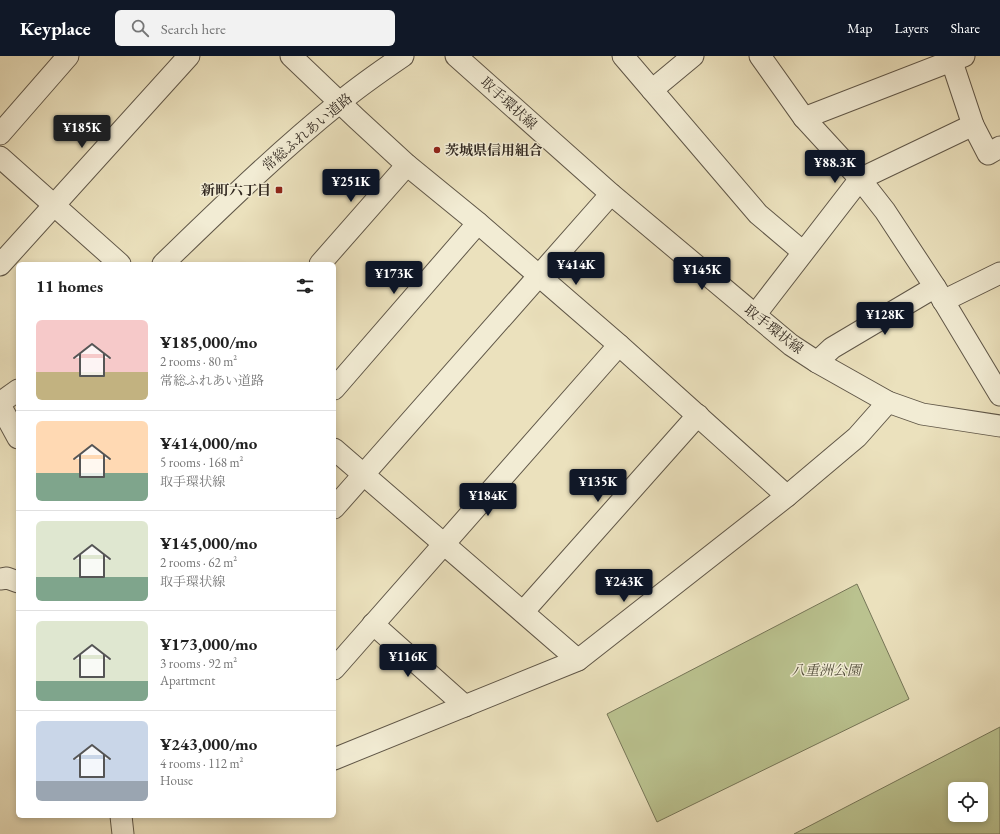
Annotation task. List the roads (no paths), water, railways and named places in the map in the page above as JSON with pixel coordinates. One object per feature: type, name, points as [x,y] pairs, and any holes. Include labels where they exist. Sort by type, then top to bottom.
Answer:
[{"type":"street","points":[[0,134],[68,56]]},
{"type":"street","points":[[0,266],[189,56]]},
{"type":"street","points":[[291,56],[407,165],[478,223],[619,345],[787,496]]},
{"type":"street","name":"常総ふれあい道路","points":[[165,262],[287,147],[340,102],[403,56]]},
{"type":"street","name":"取手環状線","points":[[456,56],[611,194],[791,345],[817,362],[888,402],[922,414],[1000,426]]},
{"type":"street","points":[[623,56],[758,214],[803,252]]},
{"type":"street","points":[[652,90],[693,56]]},
{"type":"street","points":[[760,56],[804,118],[860,179],[885,211],[939,294],[993,369],[1000,396]]},
{"type":"street","points":[[804,118],[955,58],[973,125],[988,154],[1000,147]]},
{"type":"street","points":[[755,315],[860,179],[973,125]]},
{"type":"street","points":[[0,157],[118,262]]},
{"type":"street","points":[[322,262],[407,165]]},
{"type":"street","points":[[336,506],[611,194]]},
{"type":"street","points":[[336,387],[478,223]]},
{"type":"street","points":[[817,362],[832,348],[939,294],[1000,273]]},
{"type":"street","points":[[336,667],[619,345]]},
{"type":"street","points":[[16,392],[0,404],[16,434]]},
{"type":"street","points":[[336,758],[578,660],[787,496],[857,437],[888,402]]},
{"type":"street","points":[[523,612],[698,415]]},
{"type":"street","points":[[336,451],[578,660]]},
{"type":"street","points":[[0,579],[7,578],[16,581]]},
{"type":"street","points":[[373,624],[465,706]]},
{"type":"street","points":[[121,818],[122,834]]},
{"type":"place","name":"茨城県信用組合","points":[[437,150]]},
{"type":"place","name":"新町六丁目","points":[[279,190]]},
{"type":"park label","name":"八重洲公園","points":[[826,670]]}]
